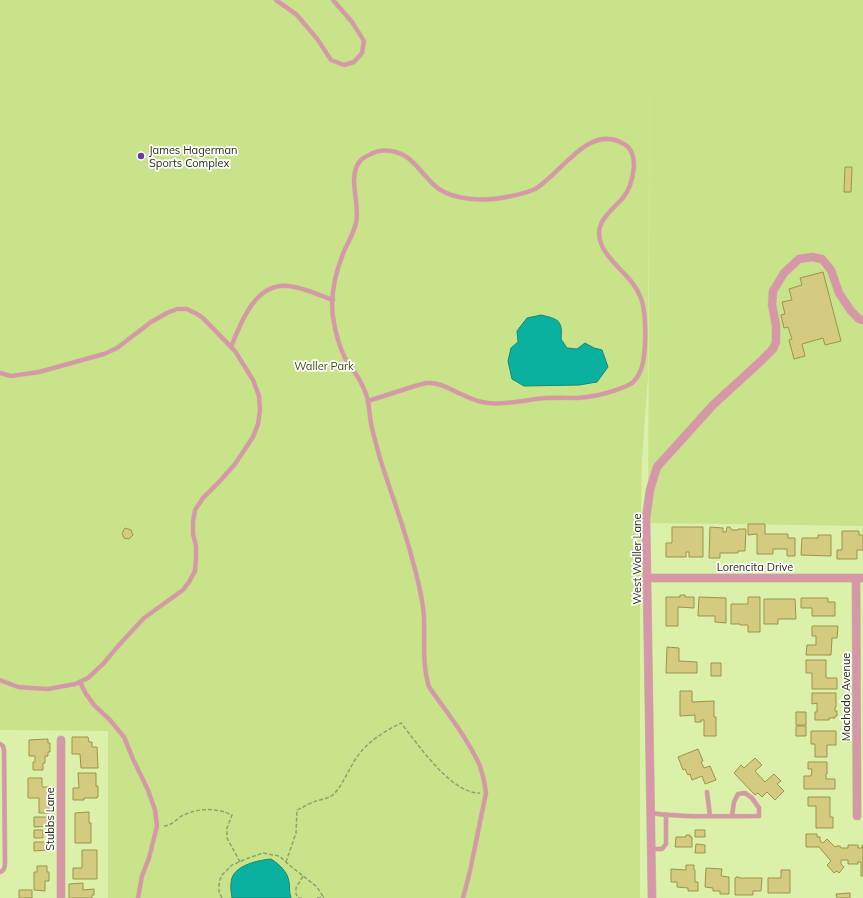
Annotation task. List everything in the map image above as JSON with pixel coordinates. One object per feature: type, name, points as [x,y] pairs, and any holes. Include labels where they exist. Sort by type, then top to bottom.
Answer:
[{"type":"street","name":"West Waller Lane","points":[[652,898],[646,519],[650,490],[657,466],[713,405],[773,350],[776,342],[776,325],[772,305],[773,291],[784,273],[799,259],[812,257],[822,259],[830,270],[839,293],[851,311],[859,319],[863,320]]},
{"type":"street","name":"Lorencita Drive","points":[[647,578],[860,578]]},
{"type":"street","name":"Machado Avenue","points":[[857,816],[860,578]]},
{"type":"street","name":"Stubbs Lane","points":[[61,898],[62,740]]},
{"type":"lane","points":[[276,0],[296,15],[318,40],[331,60],[344,65],[354,62],[362,53],[364,42],[352,22],[333,0]]},
{"type":"lane","points":[[368,401],[430,382],[473,399],[486,403],[498,404],[523,402],[534,399],[582,398],[620,389],[630,384],[641,370],[644,357],[645,321],[642,298],[636,288],[600,244],[599,232],[605,215],[622,198],[632,181],[634,157],[628,148],[618,140],[607,138],[594,141],[573,155],[535,189],[496,199],[475,199],[446,193],[438,189],[409,157],[398,152],[387,150],[377,151],[366,156],[355,170],[354,180],[357,201],[356,224],[338,266],[333,294],[333,316],[343,355],[358,376],[368,401],[371,426],[385,476],[401,521],[416,576],[424,614],[426,678],[429,687],[471,748],[480,766],[484,781],[486,793],[463,898]]},
{"type":"lane","points":[[231,347],[247,311],[258,297],[266,290],[276,286],[288,286],[300,288],[333,300]]},
{"type":"lane","points":[[0,373],[11,376],[39,372],[104,354],[118,348],[151,322],[177,309],[187,309],[203,318],[235,351],[253,380],[257,390],[260,410],[258,424],[253,437],[235,464],[220,482],[203,498],[195,510],[193,522],[196,559],[194,571],[183,590],[144,618],[103,664],[88,678],[80,682],[48,689],[18,687],[0,680]]},
{"type":"lane","points":[[80,682],[94,705],[110,720],[124,737],[148,790],[155,810],[157,826],[149,858],[142,876],[138,898]]},
{"type":"lane","points":[[0,744],[3,746],[4,750],[5,863],[5,868],[0,872]]},
{"type":"lane","points":[[707,792],[710,816]]},
{"type":"lane","points":[[650,813],[666,815],[710,816],[732,816],[759,816],[759,808],[752,798],[745,793],[738,794],[734,802],[732,816]]},
{"type":"lane","points":[[651,849],[662,848],[666,844],[666,815]]},
{"type":"path","points":[[286,862],[296,833],[297,810],[311,802],[328,798],[334,793],[346,777],[357,756],[376,738],[387,730],[401,723],[433,764],[453,783],[475,794],[486,793]]},
{"type":"path","points":[[157,826],[168,826],[190,812],[217,810],[226,812],[232,815],[226,828],[227,838],[240,862]]},
{"type":"path","points":[[222,898],[219,892],[219,882],[222,876],[232,866],[263,853],[279,856],[317,886],[324,898]]},
{"type":"path","points":[[302,898],[299,898],[296,894],[296,888],[303,876]]},
{"type":"path","points":[[317,898],[324,898]]},
{"type":"green space","name":"Waller Park","points":[[0,0],[650,0],[648,378],[642,459],[640,567],[640,898],[108,898],[108,731],[0,730]]},
{"type":"green space","points":[[650,0],[863,0],[863,526],[648,523]]},
{"type":"water","points":[[541,315],[558,321],[561,328],[561,339],[567,348],[577,349],[585,343],[602,350],[608,367],[597,382],[579,385],[524,386],[512,379],[508,361],[511,348],[518,342],[517,331],[527,318]]},
{"type":"water","points":[[271,859],[280,866],[287,875],[291,898],[232,898],[231,880],[234,873],[248,864]]},
{"type":"building","points":[[845,167],[852,167],[851,192],[844,192]]},
{"type":"building","points":[[823,272],[841,341],[825,345],[823,338],[802,344],[805,356],[794,359],[789,340],[792,339],[788,327],[784,328],[781,315],[785,314],[782,302],[792,300],[789,289],[802,285],[800,278]]},
{"type":"building","points":[[748,524],[765,524],[765,534],[788,534],[788,538],[795,538],[795,556],[787,556],[787,549],[773,549],[773,554],[757,554],[757,534],[748,535]]},
{"type":"building","points":[[672,527],[703,527],[703,557],[689,557],[689,552],[686,552],[686,557],[666,557],[666,543],[672,543]]},
{"type":"building","points":[[710,527],[723,528],[723,532],[726,532],[727,527],[730,527],[732,530],[746,529],[745,551],[738,551],[738,553],[720,553],[720,558],[709,558]]},
{"type":"building","points":[[125,528],[131,530],[133,535],[129,539],[124,538],[122,533]]},
{"type":"building","points":[[842,531],[859,531],[859,535],[863,535],[863,550],[857,550],[857,559],[837,559],[837,550],[842,550]]},
{"type":"building","points":[[818,535],[831,535],[831,556],[801,555],[802,538],[818,538]]},
{"type":"building","points":[[680,595],[685,595],[685,597],[694,597],[694,608],[678,607],[678,626],[666,626],[666,597],[680,597]]},
{"type":"building","points":[[699,597],[726,598],[726,623],[715,622],[715,616],[698,616]]},
{"type":"building","points":[[748,597],[760,597],[760,632],[748,632],[748,625],[731,624],[731,604],[748,604]]},
{"type":"building","points":[[801,598],[828,598],[828,602],[835,602],[835,616],[812,616],[812,608],[801,608]]},
{"type":"building","points":[[764,599],[795,599],[796,619],[778,619],[778,624],[764,624]]},
{"type":"building","points":[[812,626],[838,626],[837,638],[832,638],[831,655],[806,655],[807,645],[816,645],[816,636],[812,636]]},
{"type":"building","points":[[667,647],[679,648],[679,661],[697,662],[697,673],[666,673]]},
{"type":"building","points":[[806,660],[826,660],[826,678],[837,678],[837,689],[812,689],[812,673],[806,673]]},
{"type":"building","points":[[711,663],[721,663],[721,676],[711,676]]},
{"type":"building","points":[[680,691],[692,691],[692,702],[714,701],[716,736],[704,736],[704,720],[701,720],[701,722],[695,722],[695,715],[680,716]]},
{"type":"building","points":[[812,693],[836,693],[835,711],[837,711],[837,716],[835,716],[835,718],[829,718],[829,720],[815,720],[817,703],[812,704]]},
{"type":"building","points":[[796,712],[806,712],[806,725],[796,725]]},
{"type":"building","points":[[796,726],[806,726],[806,736],[796,736]]},
{"type":"building","points":[[811,731],[836,731],[836,745],[827,745],[827,757],[815,757],[815,744],[811,744]]},
{"type":"building","points":[[72,737],[88,737],[89,742],[92,742],[92,747],[97,747],[98,768],[81,768],[80,754],[72,754]]},
{"type":"building","points":[[48,739],[48,743],[50,743],[50,752],[48,752],[48,756],[45,756],[43,770],[33,770],[35,756],[29,756],[29,740]]},
{"type":"building","points":[[698,749],[704,768],[710,766],[716,780],[705,784],[702,776],[692,780],[690,774],[688,775],[685,769],[683,770],[678,757]]},
{"type":"building","points":[[755,758],[762,765],[755,771],[765,782],[774,774],[781,781],[777,784],[784,791],[775,800],[767,792],[762,797],[758,793],[755,795],[734,773],[741,765],[744,768]]},
{"type":"building","points":[[808,762],[827,762],[826,779],[835,779],[835,789],[804,789],[804,776],[811,776],[812,769],[808,769]]},
{"type":"building","points":[[78,773],[96,773],[96,786],[98,786],[97,798],[73,800],[73,788],[79,788]]},
{"type":"building","points":[[28,778],[42,778],[42,787],[49,787],[49,813],[39,813],[39,798],[28,798]]},
{"type":"building","points":[[808,797],[830,797],[830,817],[833,817],[833,828],[816,828],[816,806],[808,806]]},
{"type":"building","points":[[89,812],[89,823],[91,823],[91,843],[75,843],[75,813]]},
{"type":"building","points":[[34,817],[48,817],[48,826],[34,827]]},
{"type":"building","points":[[34,830],[43,830],[43,838],[34,838]]},
{"type":"building","points":[[695,830],[705,830],[705,837],[695,837]]},
{"type":"building","points":[[806,834],[817,834],[817,837],[820,837],[820,841],[823,843],[827,839],[835,847],[840,846],[841,848],[848,848],[848,845],[858,845],[858,848],[862,848],[863,845],[863,876],[861,876],[861,862],[858,862],[858,864],[848,864],[848,860],[841,860],[841,864],[844,867],[839,873],[837,871],[834,873],[827,865],[831,861],[819,847],[806,847]]},
{"type":"building","points":[[686,835],[690,835],[690,837],[692,837],[692,847],[675,847],[676,837],[686,837]]},
{"type":"building","points":[[34,842],[48,842],[48,850],[34,851]]},
{"type":"building","points":[[696,844],[705,845],[705,853],[695,853]]},
{"type":"building","points":[[82,850],[97,850],[97,879],[73,879],[73,868],[82,868]]},
{"type":"building","points":[[686,865],[694,865],[695,882],[698,882],[698,891],[688,891],[688,888],[677,887],[677,882],[671,882],[671,869],[686,870]]},
{"type":"building","points":[[37,866],[47,866],[47,872],[49,872],[49,881],[45,881],[45,891],[34,890],[34,872],[37,872]]},
{"type":"building","points":[[706,868],[722,869],[721,876],[729,877],[729,894],[720,894],[720,891],[713,891],[713,888],[705,887]]},
{"type":"building","points":[[781,870],[790,870],[790,893],[768,893],[768,878],[781,878]]},
{"type":"building","points":[[736,877],[762,878],[761,891],[753,891],[753,895],[735,895]]},
{"type":"building","points":[[83,883],[83,890],[94,889],[94,895],[92,895],[92,898],[69,898],[69,884]]},
{"type":"building","points":[[19,890],[32,890],[32,898],[19,898]]},
{"type":"building","points":[[850,893],[850,898],[837,898],[836,894]]},
{"type":"place","name":"James Hagerman Sports Complex","points":[[141,156]]}]
